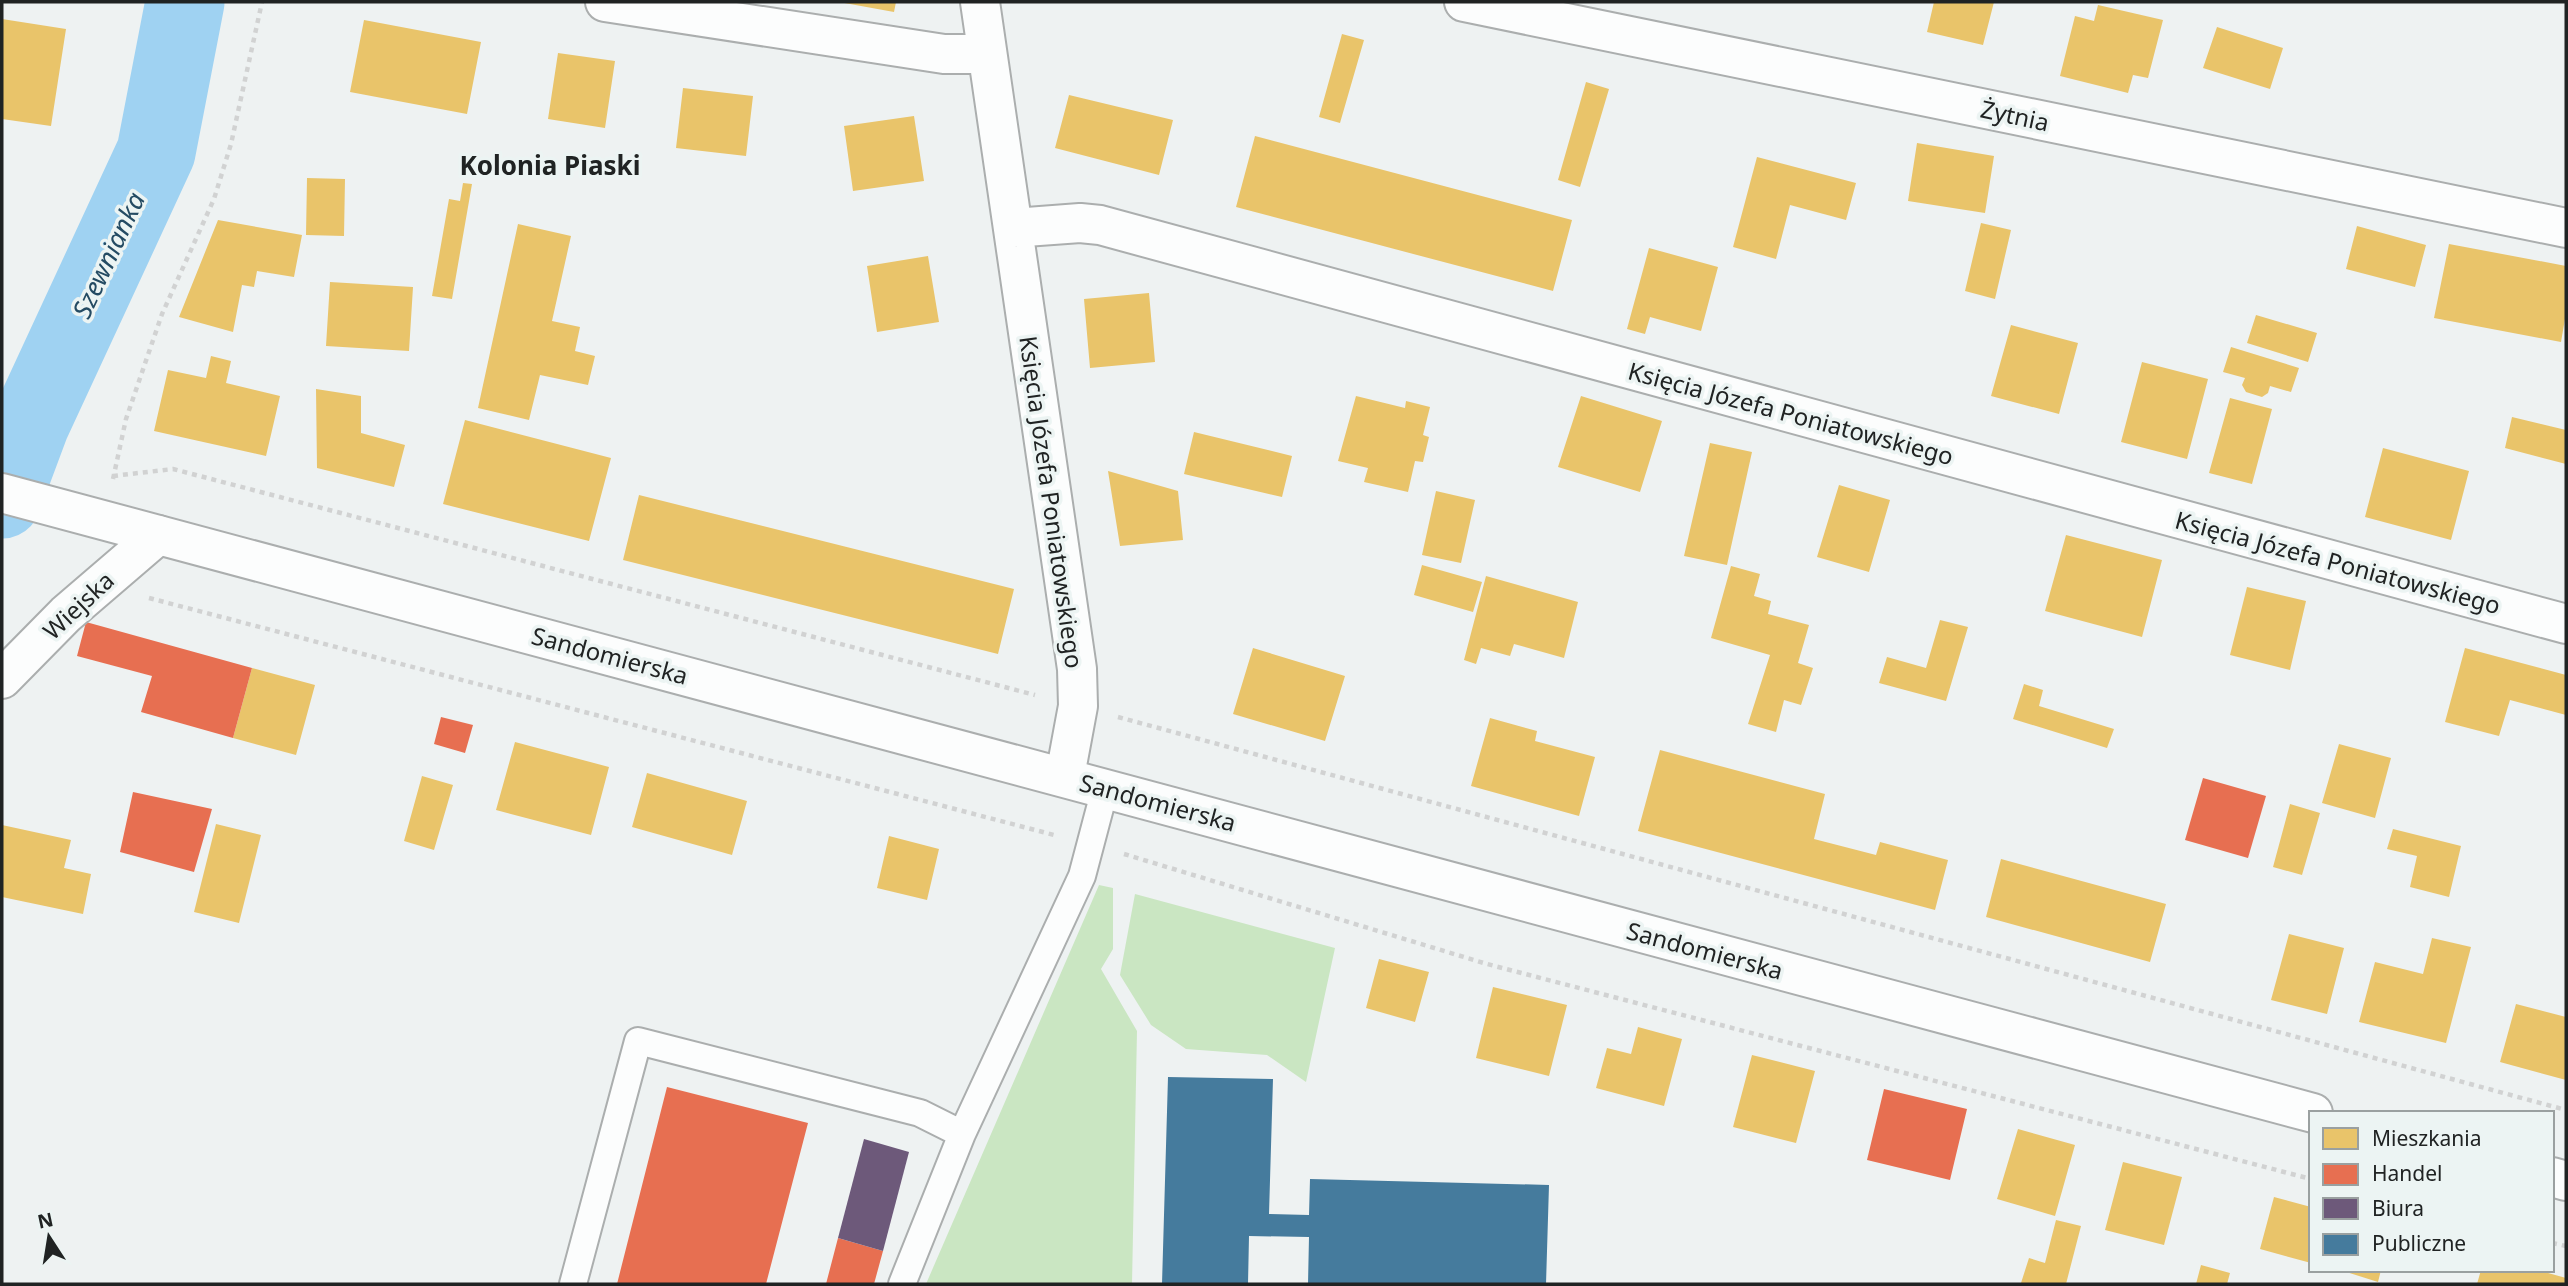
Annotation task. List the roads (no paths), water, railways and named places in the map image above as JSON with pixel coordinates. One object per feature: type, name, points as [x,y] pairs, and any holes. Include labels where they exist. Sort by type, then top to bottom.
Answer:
[{"type":"street","points":[[605,2],[944,54],[987,54],[980,2]]},
{"type":"street","name":"Żytnia","points":[[1464,2],[2566,228]]},
{"type":"street","name":"Księcia Józefa Poniatowskiego","points":[[987,54],[1077,669],[1078,706],[1065,776]]},
{"type":"street","name":"Księcia Józefa Poniatowskiego","points":[[1013,228],[1080,222],[1100,225],[2566,624]]},
{"type":"street","name":"Sandomierska","points":[[2,493],[1065,776],[1105,789],[2309,1112]]},
{"type":"street","name":"Wiejska","points":[[2,679],[66,614],[158,535]]},
{"type":"lane","points":[[902,1284],[962,1133],[1082,876],[1105,789]]},
{"type":"lane","points":[[573,1284],[638,1041],[920,1113],[962,1133]]},
{"type":"waterway","name":"Szewnianka","points":[[2,499],[30,424],[156,152],[185,2]]},
{"type":"district","name":"Kolonia Piaski","points":[[550,165]]}]
